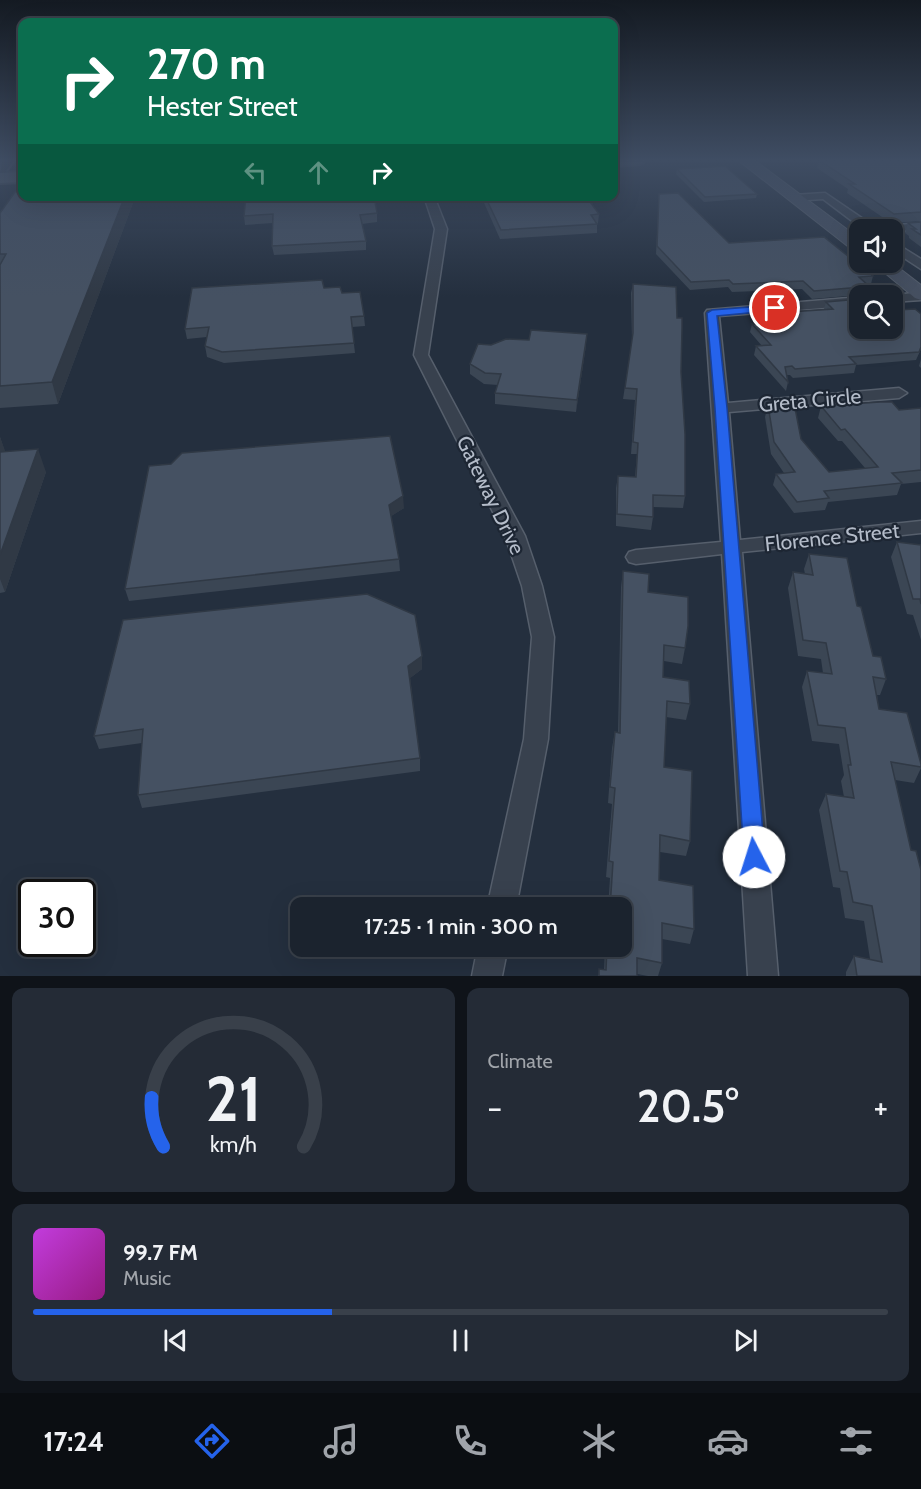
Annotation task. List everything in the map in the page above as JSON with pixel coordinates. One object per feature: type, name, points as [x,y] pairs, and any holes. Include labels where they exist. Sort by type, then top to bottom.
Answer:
[{"type":"main road","points":[[803,206],[849,239]]},
{"type":"main road","points":[[894,273],[921,295]]},
{"type":"street","name":"Gateway Drive","points":[[432,206],[441,229],[422,356],[515,536],[532,586],[543,637],[536,739],[503,897]]},
{"type":"street","points":[[839,206],[858,219]]},
{"type":"street","points":[[903,228],[921,226]]},
{"type":"street","points":[[903,252],[921,265]]},
{"type":"street","points":[[903,297],[921,295]]},
{"type":"street","points":[[763,976],[712,313],[849,302]]},
{"type":"street","name":"Greta Circle","points":[[721,408],[898,393]]},
{"type":"street","name":"Florence Street","points":[[636,557],[921,527]]},
{"type":"street","points":[[487,976],[491,957]]},
{"type":"building","points":[[5,206],[121,206],[52,382],[0,386],[0,265],[6,254],[0,254],[0,213]]},
{"type":"building","points":[[245,206],[376,206],[377,213],[360,215],[366,241],[272,246],[273,214],[244,216]]},
{"type":"building","points":[[489,206],[593,206],[599,214],[591,215],[597,224],[501,230]]},
{"type":"building","points":[[659,206],[691,206],[729,243],[824,237],[849,257],[849,273],[869,273],[873,276],[859,277],[868,285],[849,285],[849,288],[814,291],[803,281],[733,284],[729,280],[691,282],[657,246]]},
{"type":"building","points":[[881,206],[921,206],[921,212],[894,214]]},
{"type":"building","points":[[921,222],[921,235],[908,223]]},
{"type":"building","points":[[322,280],[324,288],[340,287],[342,293],[360,292],[364,316],[351,317],[354,343],[222,352],[205,346],[209,327],[185,329],[192,288]]},
{"type":"building","points":[[633,284],[676,287],[677,318],[682,318],[681,372],[685,434],[685,496],[653,495],[653,517],[617,514],[618,476],[636,477],[638,443],[633,442],[637,389],[625,388],[633,333]]},
{"type":"building","points":[[849,300],[849,339],[903,339],[903,310],[915,309],[921,314],[919,352],[849,357],[856,364],[795,369],[792,366],[785,367],[788,382],[756,346],[771,345],[752,324],[766,323],[758,314],[833,309],[826,302]]},
{"type":"building","points":[[531,330],[587,334],[577,400],[495,393],[501,374],[485,373],[470,364],[478,344],[491,345],[506,339],[529,340]]},
{"type":"building","points":[[892,402],[899,410],[921,408],[921,470],[892,473],[902,483],[824,491],[829,498],[797,502],[776,474],[795,472],[774,442],[768,405],[795,408],[801,439],[829,472],[878,467],[845,429],[841,430],[821,406]]},
{"type":"building","points":[[390,436],[403,496],[389,505],[399,559],[125,589],[149,466],[171,464],[182,453]]},
{"type":"building","points":[[38,449],[0,555],[0,452]]},
{"type":"building","points":[[897,542],[921,545],[921,604],[920,599],[913,599]]},
{"type":"building","points":[[809,554],[847,558],[857,606],[861,607],[873,656],[881,657],[886,679],[873,677],[879,709],[907,713],[921,764],[921,767],[891,762],[911,850],[916,851],[921,870],[921,976],[857,976],[854,956],[882,962],[872,906],[853,902],[847,872],[840,871],[826,794],[854,798],[845,728],[818,725],[807,671],[832,674],[826,643],[803,640],[793,572],[813,575]]},
{"type":"building","points":[[623,571],[649,574],[648,592],[688,597],[685,648],[664,645],[663,677],[689,681],[690,704],[667,701],[664,767],[692,771],[690,841],[660,835],[659,880],[693,886],[694,929],[662,923],[662,963],[637,958],[637,976],[599,976],[599,969],[606,970],[607,957],[632,957],[632,897],[611,897],[613,862],[609,861],[615,788],[610,787],[615,732],[620,733]]},
{"type":"building","points":[[367,594],[415,615],[422,656],[408,666],[420,758],[138,795],[143,729],[94,736],[123,620]]},
{"type":"route","points":[[754,857],[712,313],[775,308]]}]
